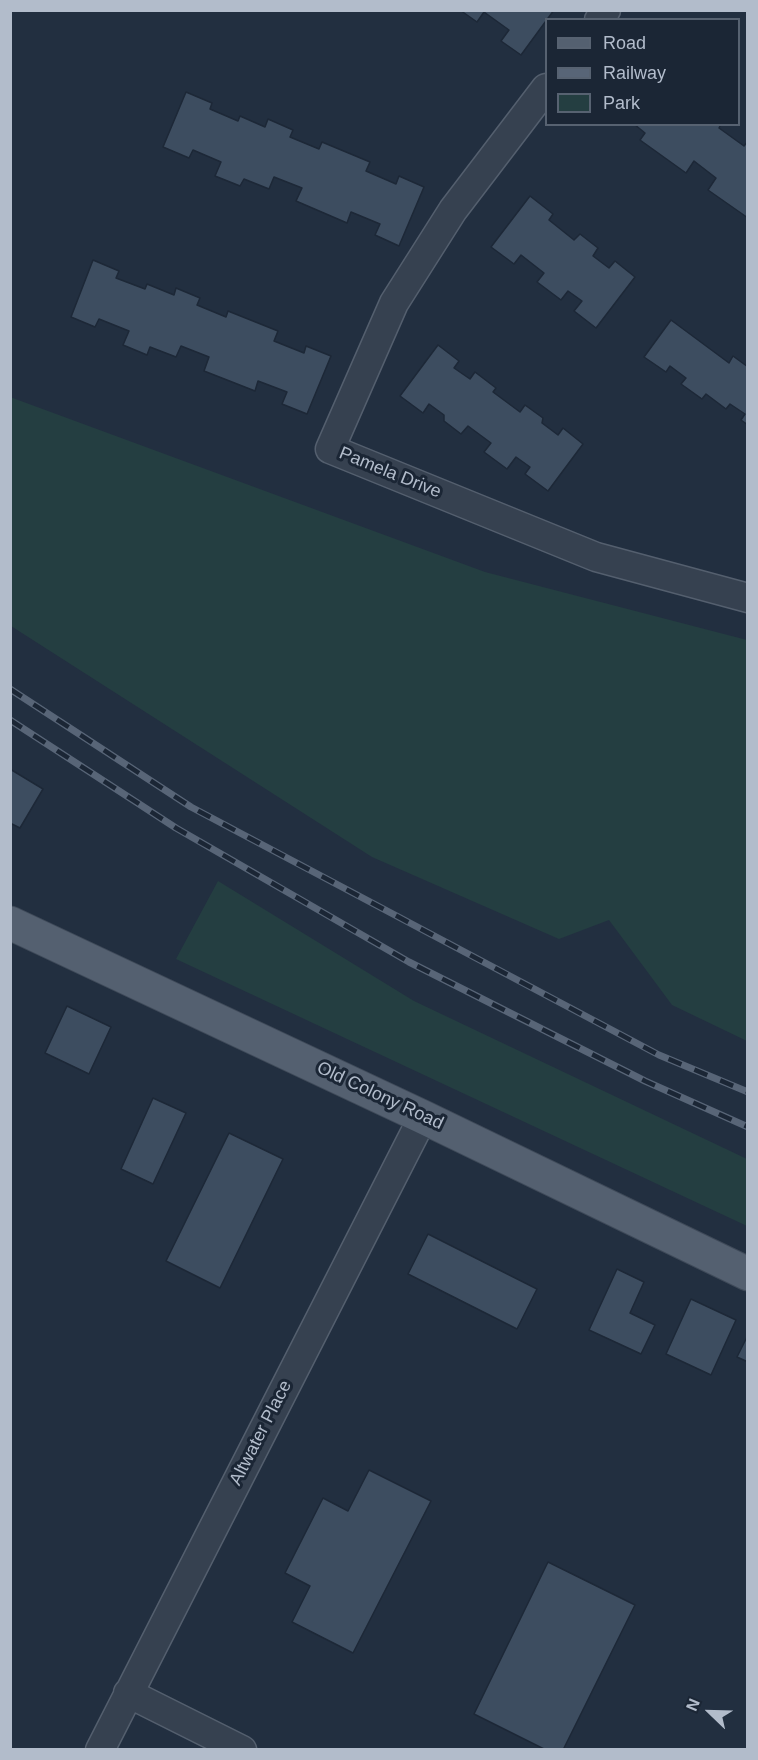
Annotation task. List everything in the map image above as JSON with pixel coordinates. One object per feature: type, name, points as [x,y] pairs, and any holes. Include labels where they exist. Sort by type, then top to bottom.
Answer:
[{"type":"main road","name":"Old Colony Road","points":[[10,923],[423,1117],[747,1274]]},
{"type":"street","name":"Pamela Drive","points":[[545,89],[453,210],[394,303],[330,449],[596,557],[747,598]]},
{"type":"street","name":"Altwater Place","points":[[100,1749],[423,1117]]},
{"type":"street","points":[[128,1693],[243,1749]]},
{"type":"green space","points":[[10,397],[485,572],[747,640],[747,1041],[672,1005],[609,920],[559,939],[372,857],[11,626]]},
{"type":"green space","points":[[218,881],[414,1001],[747,1159],[747,1226],[176,959]]},
{"type":"building","points":[[460,10],[554,10],[548,18],[545,18],[545,22],[521,55],[501,41],[509,30],[484,12],[477,22]]},
{"type":"building","points":[[186,92],[212,103],[210,109],[238,121],[240,116],[265,127],[268,119],[293,130],[290,137],[319,149],[322,142],[370,162],[366,171],[396,184],[399,176],[424,187],[399,246],[375,235],[380,224],[351,212],[347,223],[296,201],[302,188],[274,177],[269,189],[244,179],[240,186],[215,176],[221,162],[193,150],[189,158],[163,147]]},
{"type":"building","points":[[636,126],[720,126],[719,128],[744,146],[748,141],[748,218],[708,190],[716,178],[694,161],[686,173],[640,140],[645,133]]},
{"type":"building","points":[[530,196],[553,214],[549,220],[574,240],[580,234],[598,248],[593,256],[609,268],[615,261],[635,277],[596,328],[574,311],[582,301],[568,291],[561,300],[537,282],[544,273],[521,255],[514,264],[491,247]]},
{"type":"building","points":[[93,260],[119,271],[116,278],[145,289],[147,284],[174,295],[176,288],[200,298],[197,305],[226,317],[228,311],[278,331],[274,341],[304,353],[306,346],[331,356],[307,414],[282,404],[287,392],[258,381],[255,391],[204,371],[209,357],[181,346],[176,357],[150,347],[147,355],[123,345],[129,331],[99,319],[95,327],[71,317]]},
{"type":"building","points":[[671,320],[729,363],[733,356],[748,367],[748,425],[741,420],[745,414],[730,404],[726,409],[706,394],[702,399],[681,384],[686,378],[670,366],[666,372],[644,357]]},
{"type":"building","points":[[438,345],[459,361],[454,368],[470,379],[475,372],[496,388],[493,392],[520,412],[525,405],[543,418],[542,423],[558,435],[563,428],[583,444],[548,491],[525,474],[530,467],[516,457],[507,469],[484,452],[491,443],[468,426],[461,434],[444,421],[444,415],[429,404],[423,413],[400,396]]},
{"type":"building","points":[[10,769],[43,789],[20,828],[10,823]]},
{"type":"building","points":[[67,1006],[111,1027],[89,1074],[45,1053]]},
{"type":"building","points":[[153,1098],[186,1113],[153,1184],[121,1169]]},
{"type":"building","points":[[229,1133],[283,1159],[220,1288],[166,1261]]},
{"type":"building","points":[[428,1234],[537,1289],[517,1329],[408,1274]]},
{"type":"building","points":[[617,1269],[644,1282],[630,1313],[655,1325],[641,1354],[589,1330]]},
{"type":"building","points":[[691,1299],[736,1320],[711,1375],[666,1354]]},
{"type":"building","points":[[748,1335],[748,1362],[737,1357]]},
{"type":"building","points":[[369,1470],[431,1501],[353,1653],[292,1622],[310,1586],[285,1573],[323,1498],[348,1511]]},
{"type":"building","points":[[548,1562],[635,1605],[563,1750],[546,1750],[474,1714]]},
{"type":"railway","points":[[10,689],[191,807],[659,1055],[748,1092]]},
{"type":"railway","points":[[10,720],[176,828],[409,962],[645,1081],[748,1127]]}]
